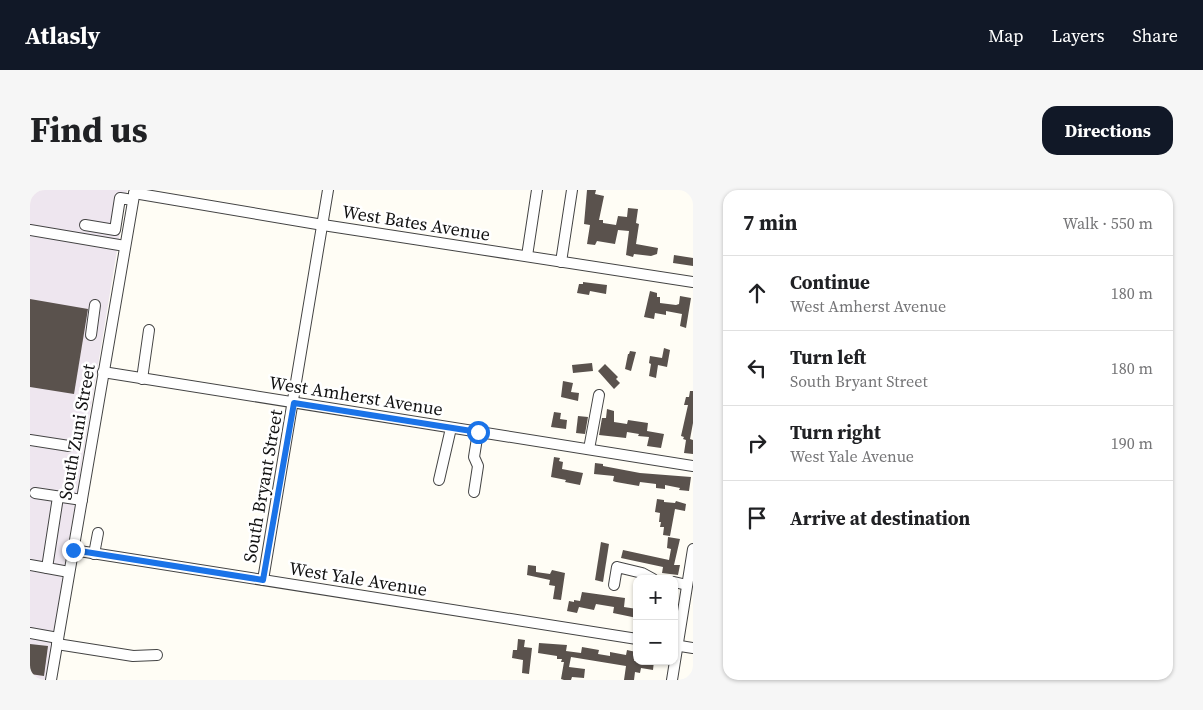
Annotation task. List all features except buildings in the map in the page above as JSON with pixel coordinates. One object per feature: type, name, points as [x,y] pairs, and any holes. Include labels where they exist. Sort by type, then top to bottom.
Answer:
[{"type":"street","name":"South Bryant Street","points":[[263,580],[328,190]]},
{"type":"street","points":[[527,256],[536,190]]},
{"type":"street","points":[[562,262],[572,190]]},
{"type":"street","name":"West Bates Avenue","points":[[134,195],[693,282]]},
{"type":"street","points":[[91,240],[89,226],[115,230],[120,198],[134,195]]},
{"type":"street","name":"South Zuni Street","points":[[51,680],[134,195]]},
{"type":"street","points":[[30,230],[125,246]]},
{"type":"street","points":[[91,335],[95,306]]},
{"type":"street","points":[[93,319],[112,322]]},
{"type":"street","points":[[142,378],[149,330]]},
{"type":"street","name":"West Amherst Avenue","points":[[103,372],[693,466]]},
{"type":"street","points":[[589,449],[598,395]]},
{"type":"street","points":[[439,480],[451,428]]},
{"type":"street","points":[[474,492],[478,466],[474,457],[478,432]]},
{"type":"street","points":[[30,440],[69,446]]},
{"type":"street","points":[[35,493],[82,500]]},
{"type":"street","points":[[46,568],[58,497]]},
{"type":"street","points":[[94,554],[98,533]]},
{"type":"street","name":"West Yale Avenue","points":[[73,550],[633,638]]},
{"type":"street","points":[[678,637],[689,594],[693,554]]},
{"type":"street","points":[[30,565],[70,572]]},
{"type":"street","points":[[614,585],[617,567],[646,575]]},
{"type":"street","points":[[678,585],[689,594]]},
{"type":"street","points":[[30,633],[57,641],[133,656],[157,655]]},
{"type":"street","points":[[678,645],[693,648]]},
{"type":"street","points":[[672,680],[674,665]]},
{"type":"shaded area","points":[[30,190],[127,190],[46,680],[30,680]]},
{"type":"route","points":[[73,550],[263,580],[294,403],[478,432]]}]
